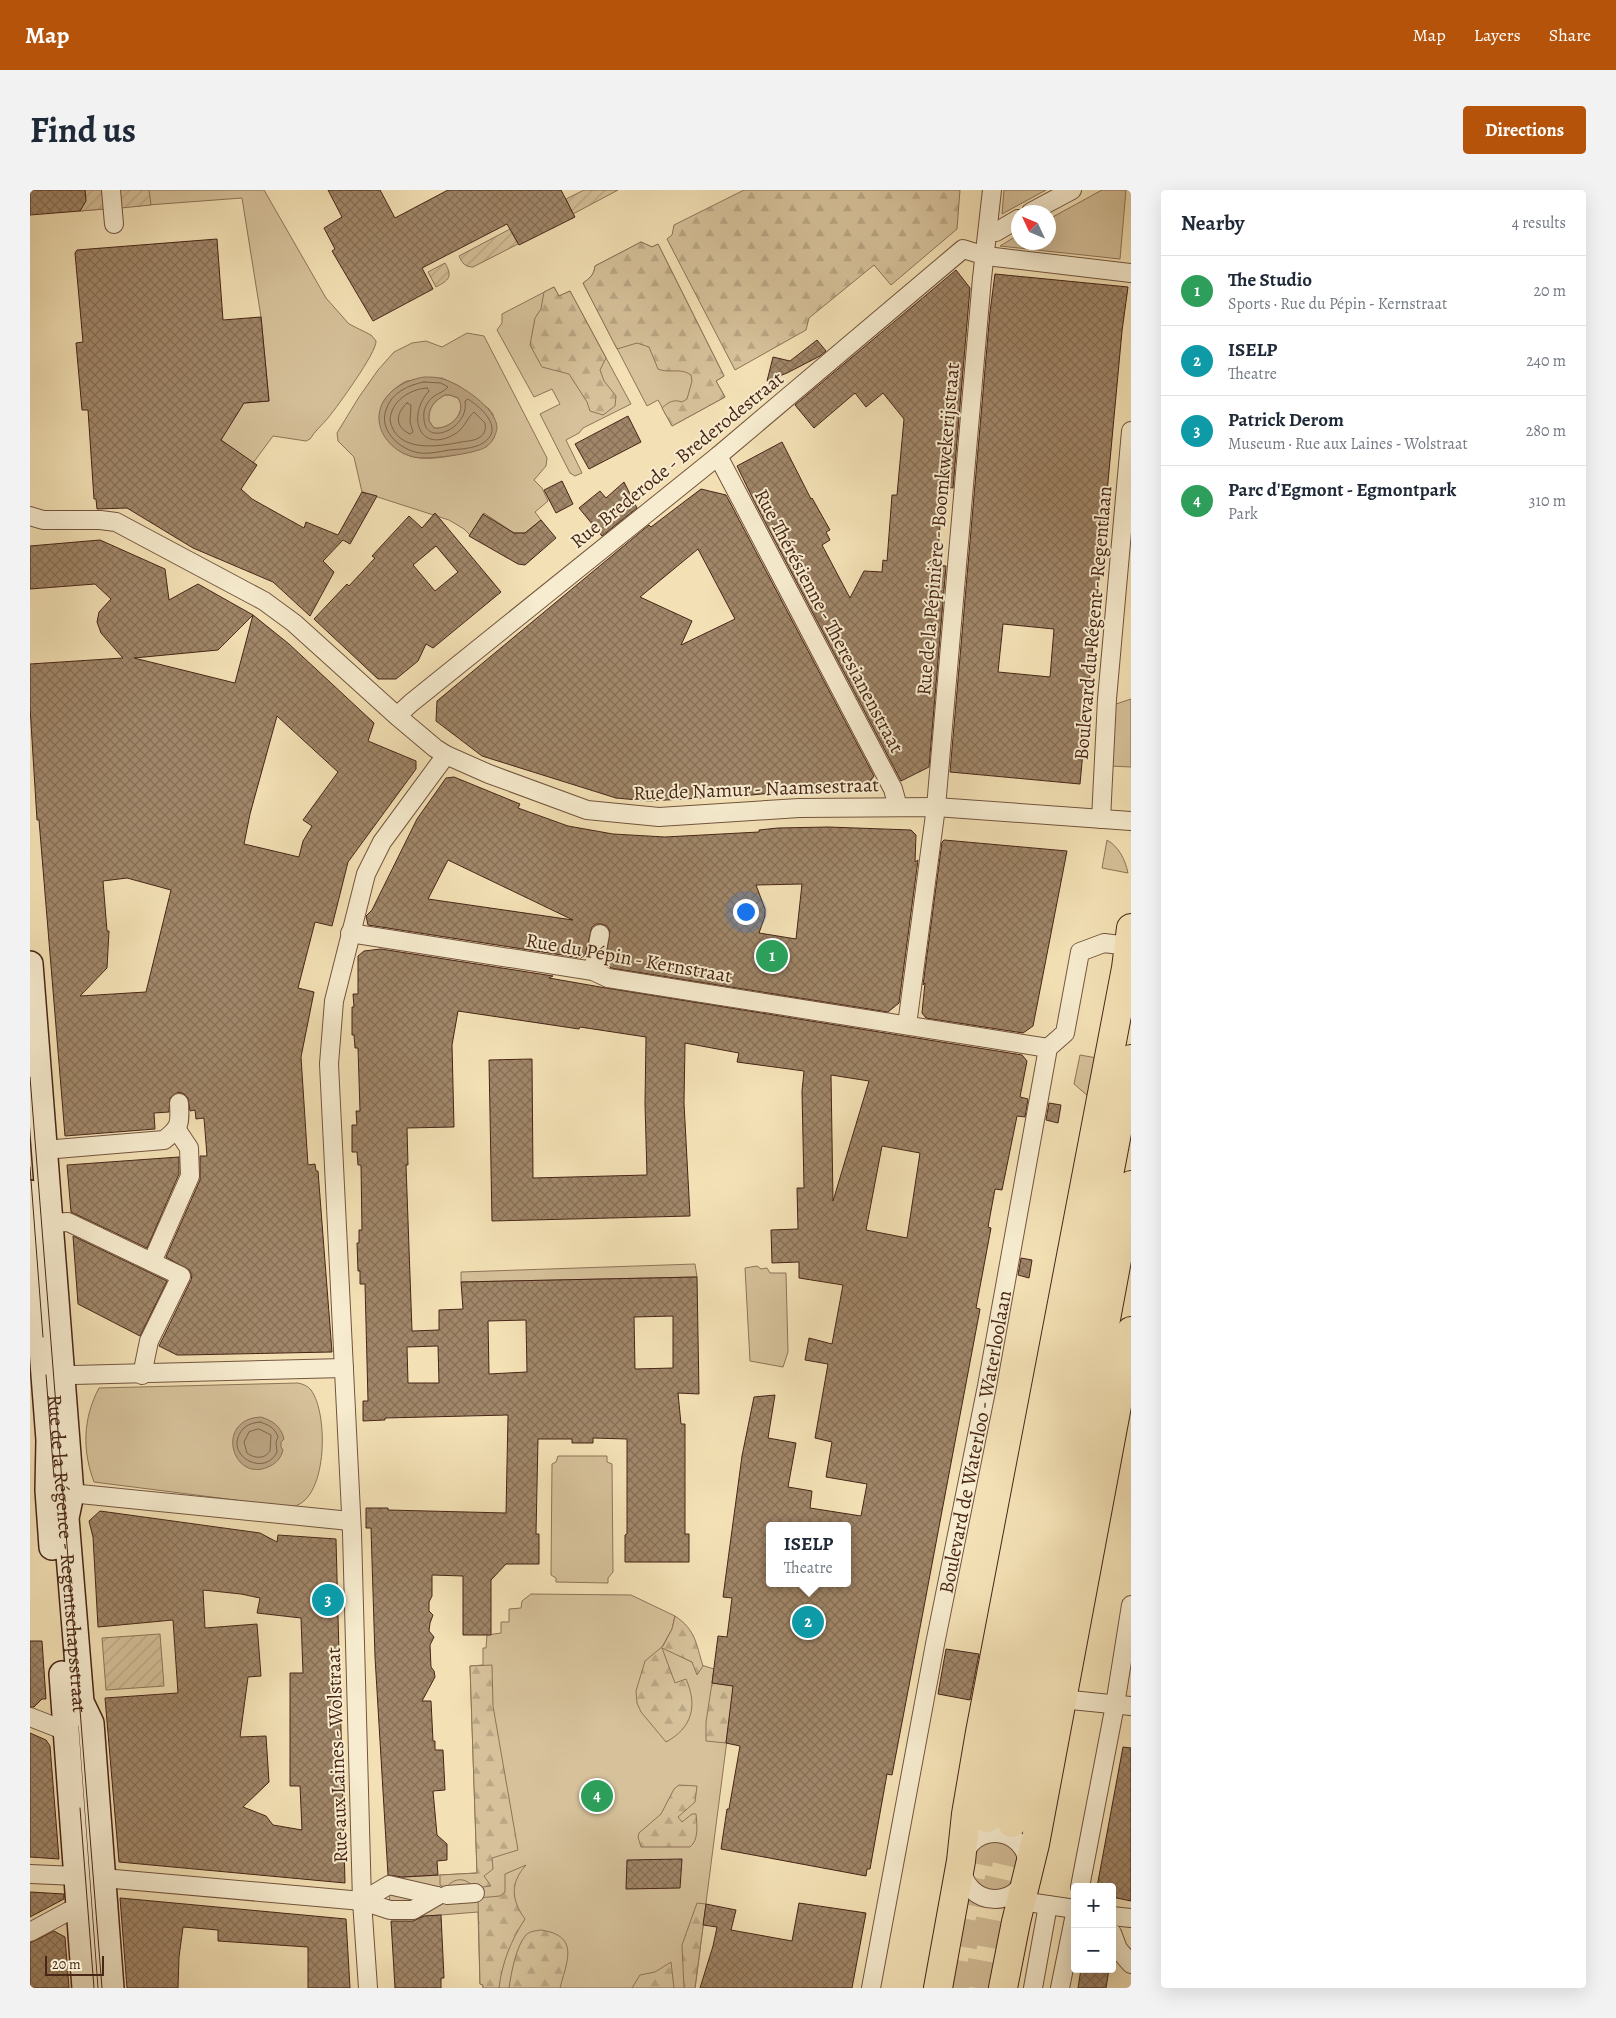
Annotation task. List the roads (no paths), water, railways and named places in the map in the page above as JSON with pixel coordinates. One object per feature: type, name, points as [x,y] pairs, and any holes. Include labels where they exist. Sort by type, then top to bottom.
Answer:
[{"type":"main road","points":[[938,1988],[961,1861],[966,1814],[980,1732],[1126,968],[1130,937]]},
{"type":"main road","points":[[999,1820],[1092,1334],[1131,1059]]},
{"type":"main road","points":[[1092,1334],[1131,1184]]},
{"type":"main road","points":[[1074,1240],[1092,1334]]},
{"type":"main road","points":[[1037,1434],[1092,1334],[1131,1247]]},
{"type":"main road","points":[[1003,1988],[1062,1699],[1131,1331]]},
{"type":"street","points":[[111,190],[114,224]]},
{"type":"street","name":"Rue de la Pépinière - Boomkwekerijstraat","points":[[907,1025],[936,807],[981,288],[992,190]]},
{"type":"street","points":[[1044,205],[1072,190]]},
{"type":"street","points":[[988,232],[996,232],[1011,223]]},
{"type":"street","name":"Rue Brederode - Brederodestraat","points":[[397,716],[718,456],[963,249],[986,256]]},
{"type":"street","points":[[986,256],[1131,273]]},
{"type":"street","name":"Boulevard du Régent - Regentlaan","points":[[1101,819],[1107,699],[1131,431]]},
{"type":"street","name":"Rue Thérésienne - Theresianenstraat","points":[[718,456],[893,789],[898,807]]},
{"type":"street","name":"Rue de Namur - Naamsestraat","points":[[30,516],[44,520],[99,520],[116,522],[264,601],[294,623],[397,716],[446,755],[587,810],[659,817],[799,808],[936,807],[1131,821]]},
{"type":"street","name":"Rue aux Laines - Wolstraat","points":[[368,1988],[362,1902],[344,1368],[331,1136],[329,1064],[334,1001],[366,874],[382,842],[446,755]]},
{"type":"street","name":"Rue du Pépin - Kernstraat","points":[[350,933],[592,971],[608,978],[1048,1048]]},
{"type":"street","points":[[592,971],[600,934]]},
{"type":"street","points":[[1048,1048],[1065,1033],[1080,952],[1104,943],[1130,937]]},
{"type":"street","name":"Rue de la Régence - Regentschapsstraat","points":[[30,964],[36,1116],[44,1150],[50,1223],[53,1378],[48,1435],[50,1490],[85,1988]]},
{"type":"street","name":"Boulevard de Waterloo - Waterloolaan","points":[[871,1988],[935,1644],[989,1377],[1048,1048]]},
{"type":"street","points":[[44,1150],[164,1140],[177,1130],[180,1120],[179,1102]]},
{"type":"street","points":[[152,1262],[190,1176],[189,1148],[177,1130]]},
{"type":"street","name":"Rue de la Régence - Regentschapsstraat","points":[[30,1193],[53,1378]]},
{"type":"street","points":[[50,1223],[68,1222],[180,1276],[149,1341],[142,1374]]},
{"type":"street","points":[[53,1378],[344,1368]]},
{"type":"street","points":[[50,1490],[350,1521]]},
{"type":"street","name":"Rue de la Régence - Regentschapsstraat","points":[[50,1490],[66,1518],[81,1702],[90,1724],[111,1988]]},
{"type":"street","points":[[1081,1883],[1123,1706],[1131,1606]]},
{"type":"street","points":[[1062,1699],[1123,1706]]},
{"type":"street","points":[[30,1717],[66,1731]]},
{"type":"street","points":[[987,1833],[1000,1833],[1013,1838],[1022,1846],[1028,1859],[1028,1872],[1023,1884],[1014,1894],[1002,1899],[989,1900],[977,1895],[967,1886],[962,1874],[961,1861],[966,1848],[975,1839],[987,1833]]},
{"type":"street","points":[[30,1874],[76,1876]]},
{"type":"street","points":[[103,1878],[362,1902]]},
{"type":"street","points":[[446,1895],[475,1893]]},
{"type":"street","points":[[1021,1901],[1071,1908]]},
{"type":"street","points":[[1033,1988],[1048,1905]]},
{"type":"street","points":[[30,1932],[69,1911],[79,1908]]},
{"type":"street","points":[[1116,1916],[1131,1918]]},
{"type":"street","points":[[1060,1988],[1072,1928]]},
{"type":"street","points":[[1116,1944],[1118,1949],[1131,1964]]},
{"type":"water","points":[[436,377],[443,379],[468,391],[484,405],[495,420],[497,428],[495,436],[490,443],[480,450],[472,452],[429,458],[405,454],[390,444],[381,429],[379,420],[383,402],[395,388],[418,378]],"holes":[[[450,395],[458,398],[461,409],[459,415],[451,423],[440,428],[434,428],[429,421],[431,409],[441,397]]]},
{"type":"water","points":[[261,1417],[279,1427],[284,1439],[281,1442],[283,1450],[273,1464],[255,1470],[245,1466],[238,1459],[233,1449],[233,1438],[237,1428],[246,1420]]},
{"type":"tunnel","points":[[955,1988],[987,1818]]},
{"type":"tunnel","points":[[977,1988],[992,1908],[1012,1823]]},
{"type":"tram line","points":[[30,1077],[102,1988]]},
{"type":"tram line","points":[[30,1167],[43,1337]]},
{"type":"tram line","points":[[46,1375],[54,1477]]},
{"type":"tram line","points":[[80,1808],[94,1988]]},
{"type":"place","name":"The Studio","points":[[772,956]]},
{"type":"place","name":"Patrick Derom","points":[[328,1600]]},
{"type":"place","name":"ISELP","points":[[808,1622]]},
{"type":"place","name":"Parc d'Egmont - Egmontpark","points":[[597,1796]]}]
